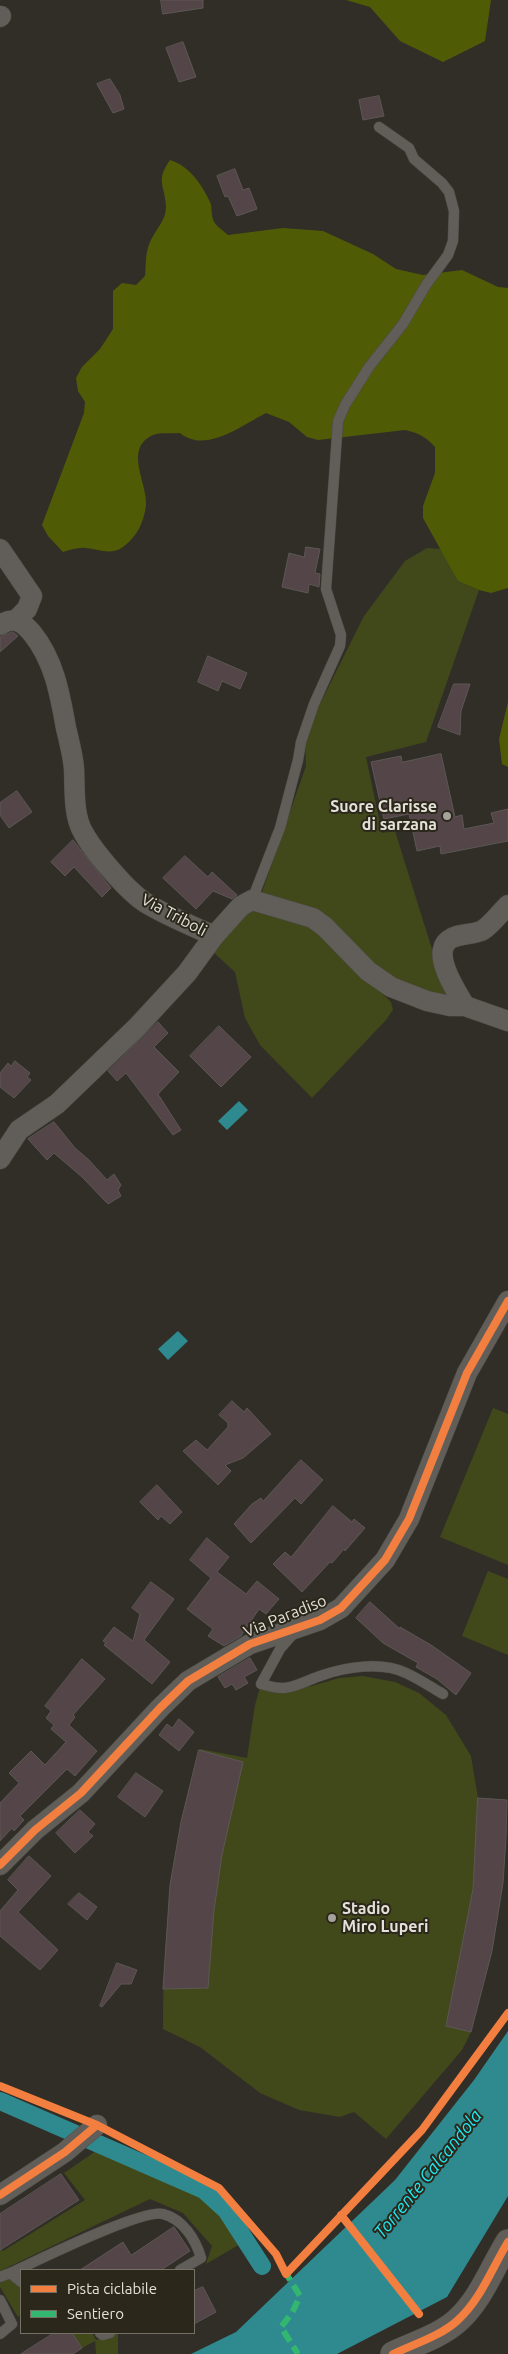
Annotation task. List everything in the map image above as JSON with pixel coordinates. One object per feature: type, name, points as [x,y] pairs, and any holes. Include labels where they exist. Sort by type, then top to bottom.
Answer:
[{"type":"street","points":[[0,549],[32,596],[28,609],[8,622]]},
{"type":"street","name":"Via Triboli","points":[[8,622],[25,625],[49,660],[58,686],[73,764],[77,814],[82,831],[95,850],[144,902],[214,936],[241,906],[252,900]]},
{"type":"street","points":[[252,900],[314,918],[368,971],[391,987],[428,1001],[450,1006],[465,1006],[508,1021]]},
{"type":"street","points":[[465,1006],[454,987],[441,955],[443,946],[450,939],[482,930],[508,905]]},
{"type":"street","points":[[0,1159],[19,1130],[57,1104],[138,1026],[187,973],[214,936]]},
{"type":"street","name":"Via Paradiso","points":[[0,1865],[35,1830],[80,1793],[188,1681],[250,1644],[320,1620],[341,1608],[385,1560],[409,1519],[467,1374],[508,1302]]},
{"type":"street","points":[[0,2195],[65,2152],[97,2125]]},
{"type":"street","points":[[393,2354],[433,2336],[458,2321],[476,2299],[508,2242]]},
{"type":"lane","points":[[252,900],[280,828],[303,734],[340,646],[342,635],[326,589],[338,421],[345,405],[369,367],[403,324],[426,285],[448,255],[453,241],[454,211],[449,192],[442,183],[414,159],[409,148],[379,127]]},
{"type":"lane","points":[[300,1627],[280,1649],[262,1684],[276,1689],[288,1689],[343,1670],[372,1667],[406,1672],[443,1694]]},
{"type":"lane","points":[[5,2275],[95,2235],[153,2213],[173,2218],[197,2243],[201,2258],[182,2269]]},
{"type":"lane","points":[[5,2275],[20,2282]]},
{"type":"lane","points":[[0,2300],[12,2324],[0,2334]]},
{"type":"green space","points":[[346,0],[491,0],[485,41],[443,62],[400,41],[370,7]]},
{"type":"green space","points":[[170,160],[189,171],[199,182],[211,203],[212,218],[217,226],[228,235],[283,228],[323,231],[373,254],[396,269],[423,275],[462,270],[498,287],[508,288],[508,588],[491,593],[458,581],[423,518],[423,506],[435,473],[435,447],[425,438],[405,430],[318,440],[307,437],[289,422],[266,413],[234,431],[212,439],[201,441],[190,439],[180,433],[162,433],[153,435],[144,441],[138,457],[146,496],[145,511],[142,523],[136,534],[118,550],[109,552],[83,548],[63,552],[48,536],[42,525],[84,413],[85,402],[78,391],[76,378],[82,367],[100,349],[113,329],[113,291],[122,283],[136,285],[145,276],[148,246],[166,212],[162,178],[165,167]]},
{"type":"green space","points":[[427,548],[442,549],[458,581],[479,590],[426,742],[366,757],[382,833],[395,831],[448,1000],[406,988],[265,897],[262,892],[306,766],[305,742],[319,706],[364,616],[405,561]]},
{"type":"green space","points":[[508,702],[508,767],[502,764],[499,739]]},
{"type":"green space","points":[[248,909],[313,927],[391,1002],[393,1010],[386,1020],[312,1098],[260,1045],[245,1018],[235,972],[212,951]]},
{"type":"green space","points":[[493,1408],[508,1414],[508,1565],[440,1537]]},
{"type":"green space","points":[[488,1571],[508,1579],[508,1655],[462,1636]]},
{"type":"green space","name":"Stadio Miro Luperi","points":[[363,1676],[395,1682],[419,1693],[446,1715],[471,1756],[478,1798],[507,1800],[503,1883],[471,2032],[462,2050],[386,2139],[354,2112],[340,2117],[299,2110],[260,2093],[200,2047],[163,2029],[163,1993],[171,1888],[182,1818],[200,1749],[247,1758],[255,1705],[261,1684],[288,1689],[312,1686],[339,1678]]},
{"type":"green space","points":[[96,2151],[193,2191],[220,2212],[242,2243],[206,2264],[212,2246],[183,2213],[150,2199],[0,2271],[0,2247],[3,2251],[85,2200],[64,2173]]},
{"type":"green space","points":[[11,2276],[20,2285],[20,2315],[18,2317],[0,2287],[0,2283]]},
{"type":"green space","points":[[73,2334],[93,2334],[96,2340],[118,2334],[118,2354],[96,2354],[95,2341],[82,2348]]},
{"type":"water","points":[[239,1101],[248,1110],[227,1130],[218,1121]]},
{"type":"water","points":[[178,1331],[188,1341],[168,1360],[158,1349]]},
{"type":"water","name":"Torrente Calcandola","points":[[508,2031],[508,2196],[447,2297],[337,2354],[191,2354],[236,2332],[395,2180],[474,2080]]},
{"type":"building","points":[[161,0],[203,0],[203,8],[163,14]]},
{"type":"building","points":[[183,42],[196,77],[179,82],[166,48]]},
{"type":"building","points":[[110,79],[120,95],[124,109],[113,113],[97,84]]},
{"type":"building","points":[[379,96],[384,116],[363,120],[359,100]]},
{"type":"building","points":[[235,169],[243,190],[249,188],[257,209],[237,216],[228,196],[225,197],[217,176]]},
{"type":"building","points":[[306,547],[320,549],[315,573],[320,574],[319,587],[309,584],[308,593],[282,587],[289,553],[304,557]]},
{"type":"building","points":[[13,632],[18,636],[0,652],[0,637]]},
{"type":"building","points":[[208,656],[247,673],[240,689],[222,681],[218,691],[198,682]]},
{"type":"building","points":[[454,684],[470,684],[461,711],[460,735],[438,727]]},
{"type":"building","points":[[441,754],[455,817],[462,815],[464,829],[494,823],[491,813],[508,809],[508,841],[441,854],[440,846],[417,851],[409,814],[384,819],[371,762],[401,756],[402,762]]},
{"type":"building","points":[[17,791],[32,812],[9,828],[0,815],[0,803]]},
{"type":"building","points":[[73,840],[111,888],[102,897],[74,867],[65,876],[51,862]]},
{"type":"building","points":[[185,856],[208,877],[212,872],[237,895],[232,899],[213,891],[196,909],[163,878]]},
{"type":"building","points":[[158,1022],[168,1033],[154,1047],[179,1072],[158,1094],[181,1130],[173,1135],[126,1073],[117,1081],[108,1071]]},
{"type":"building","points":[[219,1026],[251,1057],[221,1087],[190,1056]]},
{"type":"building","points":[[15,1061],[30,1073],[27,1077],[31,1080],[14,1098],[0,1087],[0,1073],[8,1063],[11,1066]]},
{"type":"building","points":[[54,1122],[75,1148],[107,1180],[114,1174],[121,1185],[118,1190],[121,1196],[108,1204],[82,1177],[54,1153],[47,1160],[28,1139]]},
{"type":"building","points":[[232,1401],[244,1412],[247,1408],[271,1434],[243,1458],[225,1465],[231,1471],[218,1485],[183,1451],[196,1440],[207,1450],[228,1427],[228,1423],[219,1415]]},
{"type":"building","points":[[301,1460],[323,1480],[301,1504],[295,1498],[251,1543],[234,1524],[252,1504],[261,1498],[263,1501]]},
{"type":"building","points":[[157,1485],[182,1512],[170,1524],[161,1516],[158,1520],[140,1502]]},
{"type":"building","points":[[333,1506],[352,1522],[354,1519],[365,1528],[345,1551],[344,1549],[332,1563],[330,1562],[302,1592],[273,1564],[285,1552],[291,1557]]},
{"type":"building","points":[[207,1538],[229,1557],[217,1572],[246,1594],[257,1581],[279,1599],[266,1614],[259,1609],[241,1636],[224,1646],[208,1636],[213,1629],[187,1609],[211,1578],[190,1560]]},
{"type":"building","points":[[151,1582],[174,1599],[144,1640],[170,1662],[152,1684],[104,1645],[106,1643],[103,1641],[114,1627],[133,1641],[140,1614],[132,1608]]},
{"type":"building","points":[[370,1602],[400,1629],[400,1627],[431,1645],[471,1673],[456,1695],[437,1679],[416,1667],[418,1663],[383,1643],[356,1618]]},
{"type":"building","points":[[250,1658],[257,1670],[244,1677],[248,1683],[236,1690],[232,1684],[225,1688],[218,1677]]},
{"type":"building","points":[[82,1659],[105,1679],[73,1715],[75,1717],[69,1725],[97,1751],[75,1776],[67,1769],[20,1816],[24,1820],[14,1831],[12,1828],[0,1841],[0,1803],[19,1783],[9,1773],[31,1751],[45,1765],[66,1742],[51,1729],[54,1725],[46,1718],[51,1711],[45,1706]]},
{"type":"building","points":[[179,1719],[194,1732],[179,1751],[159,1735],[167,1724],[172,1728]]},
{"type":"building","points":[[199,1750],[243,1762],[222,1855],[214,1910],[208,1988],[163,1989],[170,1885],[181,1822]]},
{"type":"building","points":[[136,1773],[163,1791],[145,1817],[118,1797]]},
{"type":"building","points":[[478,1798],[507,1800],[506,1838],[503,1883],[492,1951],[471,2032],[446,2026],[473,1889]]},
{"type":"building","points":[[80,1810],[95,1824],[88,1832],[93,1836],[75,1853],[56,1833]]},
{"type":"building","points":[[29,1856],[51,1876],[18,1912],[58,1950],[40,1970],[0,1936],[0,1911],[18,1890],[8,1880]]},
{"type":"building","points":[[79,1893],[97,1907],[87,1920],[68,1904]]},
{"type":"building","points":[[117,1963],[137,1970],[131,1984],[121,1984],[102,2007],[100,2006]]},
{"type":"building","points":[[61,2174],[79,2200],[0,2250],[0,2214]]},
{"type":"building","points":[[174,2227],[190,2251],[163,2269],[82,2269],[123,2242],[131,2255]]},
{"type":"building","points":[[203,2287],[216,2312],[195,2323],[195,2291]]},
{"type":"building","points":[[52,2334],[73,2334],[82,2348],[73,2354],[21,2354]]},
{"type":"waterway","points":[[0,2101],[204,2190],[226,2210],[262,2266]]},
{"type":"marked path","points":[[284,2270],[300,2296],[292,2313],[281,2327],[298,2354]]},
{"type":"cycle path","points":[[0,1865],[35,1830],[81,1793],[160,1708],[188,1681],[250,1644],[320,1620],[341,1608],[385,1560],[409,1519],[467,1373],[508,1301]]},
{"type":"cycle path","points":[[0,2086],[97,2125],[219,2188],[276,2254],[286,2274],[422,2130],[508,2013]]},
{"type":"cycle path","points":[[0,2195],[65,2152],[97,2125]]},
{"type":"cycle path","points":[[341,2215],[419,2314]]},
{"type":"cycle path","points":[[393,2354],[436,2335],[458,2320],[480,2293],[508,2242]]},
{"type":"place","name":"Suore Clarisse di sarzana","points":[[447,816]]},
{"type":"place","name":"Stadio Miro Luperi","points":[[332,1918]]}]
